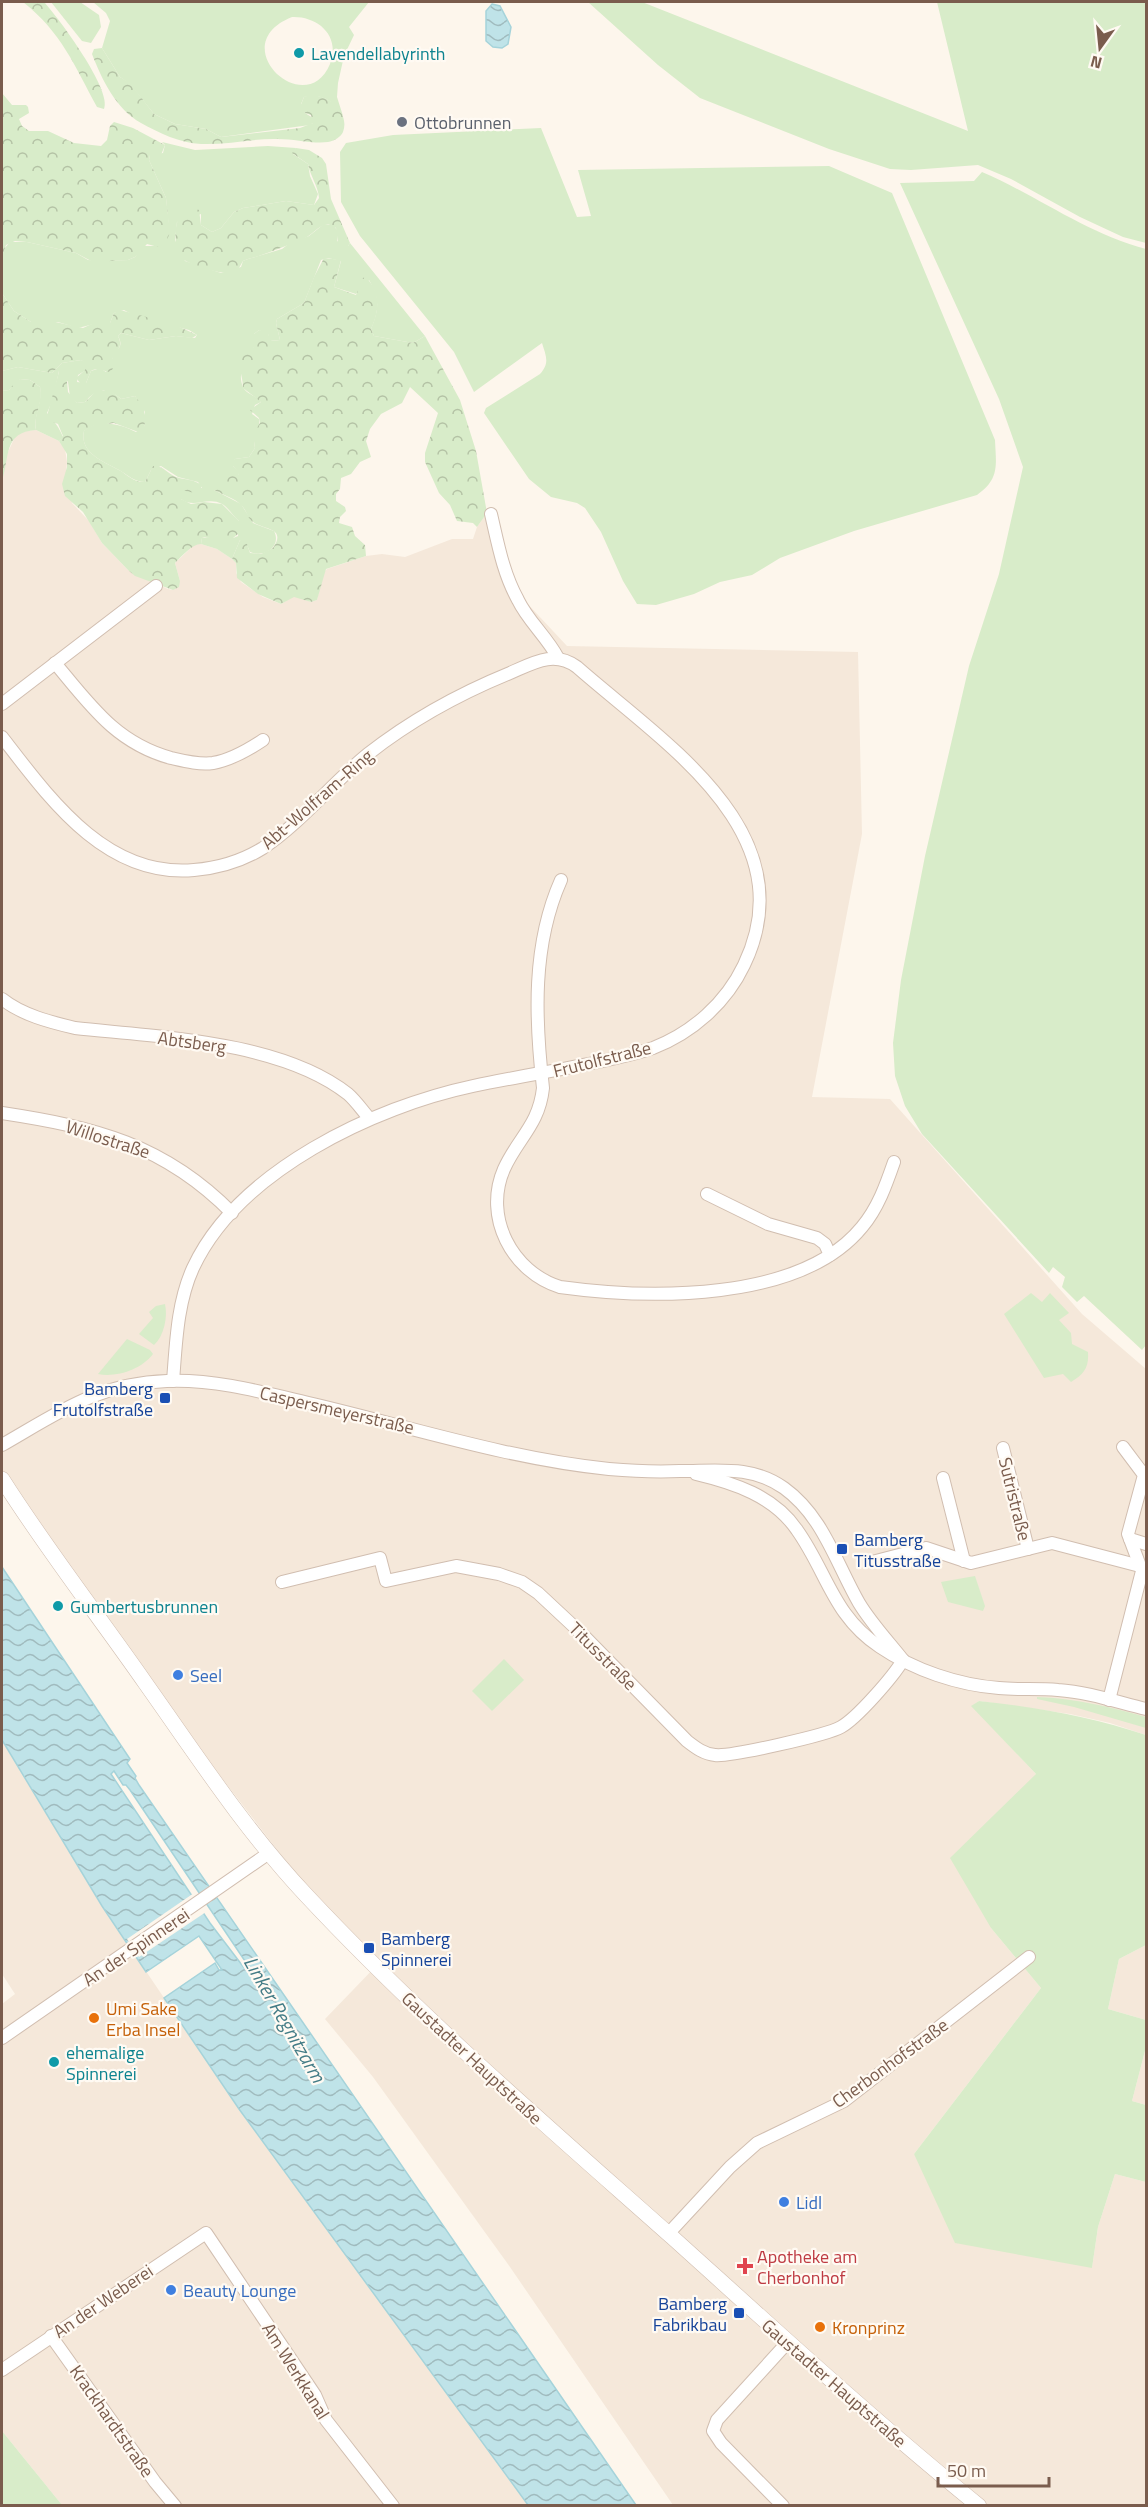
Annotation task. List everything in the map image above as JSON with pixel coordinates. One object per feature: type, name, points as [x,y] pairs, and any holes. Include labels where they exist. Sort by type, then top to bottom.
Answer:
[{"type":"street","name":"Frutolfstraße","points":[[173,1381],[177,1335],[188,1281],[206,1247],[232,1213],[284,1167],[369,1118],[447,1092],[631,1055],[654,1047],[677,1036],[701,1020],[735,985],[751,949],[759,908],[760,886],[753,858],[743,834],[726,805],[669,743],[569,661],[558,658],[551,644],[518,602],[504,570],[491,514]]},
{"type":"street","points":[[2,704],[156,586]]},
{"type":"street","name":"Abt-Wolfram-Ring","points":[[2,737],[71,820],[105,847],[129,860],[154,868],[181,871],[207,869],[233,863],[263,848],[294,824],[370,753],[423,717],[496,679],[545,658],[558,658]]},
{"type":"street","points":[[55,663],[109,725],[141,747],[161,755],[198,763],[213,763],[233,757],[263,740]]},
{"type":"street","points":[[561,880],[551,902],[540,953],[537,1008],[542,1094],[537,1116],[503,1172],[498,1206],[499,1224],[504,1239],[522,1265],[538,1278],[560,1287],[596,1292],[682,1294],[716,1291],[793,1274],[830,1255],[861,1229],[872,1213],[894,1162]]},
{"type":"street","name":"Abtsberg","points":[[2,999],[20,1010],[51,1023],[222,1046],[268,1056],[306,1070],[333,1084],[348,1094],[369,1118]]},
{"type":"street","name":"Willostraße","points":[[2,1113],[79,1127],[132,1144],[159,1156],[183,1171],[205,1187],[232,1213]]},
{"type":"street","points":[[707,1194],[768,1224],[817,1238],[825,1244],[830,1255]]},
{"type":"street","name":"Caspersmeyerstraße","points":[[2,1445],[62,1409],[88,1397],[139,1384],[173,1381],[255,1390],[553,1461],[610,1469],[683,1471],[720,1469],[756,1474],[783,1487],[812,1515],[832,1548],[859,1602],[903,1660]]},
{"type":"street","points":[[1108,1700],[1142,1571],[1128,1534],[1144,1475],[1123,1447]]},
{"type":"street","name":"Sutristraße","points":[[1003,1448],[1028,1549]]},
{"type":"street","name":"Caspersmeyerstraße","points":[[683,1471],[737,1485],[766,1500],[797,1529],[831,1595],[847,1618],[880,1648],[903,1660],[953,1681],[977,1686],[1058,1690],[1146,1709]]},
{"type":"street","points":[[944,1478],[964,1561]]},
{"type":"street","name":"Gaustadter Hauptstraße","points":[[2,1479],[78,1592],[145,1682],[214,1781],[269,1853],[355,1948],[787,2343],[913,2452],[979,2505]]},
{"type":"street","points":[[1130,1539],[1146,1544]]},
{"type":"street","name":"Sutristraße","points":[[872,1562],[926,1548],[971,1563],[1052,1543],[1140,1566]]},
{"type":"street","name":"Titusstraße","points":[[282,1582],[380,1558],[386,1581],[456,1566],[480,1569],[511,1578],[538,1593],[696,1749],[714,1755],[735,1755],[841,1727],[896,1672],[903,1660]]},
{"type":"street","name":"An der Spinnerei","points":[[2,2038],[269,1853]]},
{"type":"street","name":"Cherbonhofstraße","points":[[668,2234],[730,2168],[758,2143],[844,2101],[1029,1957]]},
{"type":"street","name":"An der Weberei","points":[[2,2370],[206,2233]]},
{"type":"street","name":"Am Werkkanal","points":[[206,2233],[315,2396],[326,2420],[393,2505]]},
{"type":"street","name":"Krackhardtstraße","points":[[51,2336],[155,2482],[175,2505]]},
{"type":"street","points":[[783,2505],[721,2443],[713,2431],[717,2420],[787,2343]]},
{"type":"shaded area","points":[[36,430],[59,441],[65,449],[66,473],[72,503],[89,521],[102,543],[128,570],[168,589],[173,590],[180,581],[175,563],[195,544],[201,544],[217,549],[232,559],[236,563],[236,573],[241,582],[263,597],[281,604],[294,596],[311,602],[317,600],[323,573],[327,569],[366,556],[382,554],[405,557],[452,539],[473,539],[477,527],[487,513],[524,600],[567,646],[858,652],[862,834],[812,1097],[890,1099],[1082,1314],[1146,1369],[1146,1735],[1110,1723],[1070,1714],[979,1701],[972,1706],[1036,1774],[991,1928],[1041,1988],[914,2154],[1092,2268],[1098,2227],[1115,2174],[1146,2182],[1146,2505],[673,2505],[510,2267],[373,2077],[325,2019],[379,1963],[309,1891],[211,1764],[16,1494],[2,1471],[2,481],[7,454],[15,437],[22,431]]},
{"type":"shaded area","points":[[2,1740],[102,1906],[239,2109],[528,2505],[62,2505],[2,2431],[2,2004],[15,1994],[2,1974]]},
{"type":"shaded area","points":[[1146,1945],[1146,2020],[1108,2009],[1119,1959]]},
{"type":"shaded area","points":[[1146,2047],[1146,2105],[1132,2101]]},
{"type":"green space","points":[[23,2],[44,2],[61,23],[93,71],[105,100],[104,109],[97,107],[74,63],[48,26]]},
{"type":"green space","points":[[51,2],[80,2],[99,15],[101,27],[91,43],[82,41]]},
{"type":"green space","points":[[93,2],[369,2],[349,27],[354,35],[344,56],[337,97],[343,116],[327,99],[317,96],[304,97],[301,104],[305,113],[313,118],[313,123],[310,125],[221,137],[206,129],[175,124],[154,114],[130,84],[120,77],[102,48],[110,21],[106,13]],"holes":[[[292,17],[318,24],[325,30],[330,37],[333,54],[330,64],[319,80],[304,85],[289,82],[276,73],[267,59],[265,44],[273,29]]]},
{"type":"green space","points":[[588,2],[642,2],[968,131],[937,2],[1146,2],[1146,243],[1123,237],[1080,217],[1011,179],[978,165],[911,170],[890,169],[829,149],[700,98],[658,65]]},
{"type":"green space","points":[[102,48],[120,77],[130,83],[154,114],[175,124],[206,129],[221,137],[300,128],[313,123],[311,115],[305,113],[300,107],[304,97],[319,96],[327,99],[339,109],[343,116],[343,132],[335,140],[328,142],[274,139],[201,144],[178,140],[141,123],[117,102],[105,84],[92,54],[94,49]]},
{"type":"green space","points":[[2,93],[12,105],[28,107],[29,113],[19,119],[22,126],[29,131],[48,131],[74,143],[101,146],[107,140],[110,126],[114,122],[133,128],[165,145],[161,155],[150,155],[149,160],[166,198],[170,232],[166,243],[158,247],[147,244],[135,257],[128,260],[93,262],[76,253],[15,241],[6,245],[2,256]]},
{"type":"green space","points":[[541,128],[577,217],[591,216],[578,170],[829,166],[892,193],[995,440],[995,471],[990,483],[977,495],[854,531],[780,558],[752,575],[720,582],[694,594],[656,605],[637,604],[623,581],[601,532],[585,508],[577,503],[551,497],[529,479],[484,413],[486,408],[540,374],[546,363],[542,343],[474,392],[454,352],[360,236],[341,202],[340,152],[346,143],[393,135]]},
{"type":"green space","points":[[162,142],[195,150],[268,146],[296,148],[293,154],[308,164],[310,176],[318,194],[314,205],[286,201],[243,208],[234,212],[221,228],[212,232],[201,225],[201,214],[177,222],[175,240],[185,261],[221,273],[241,267],[243,261],[248,259],[282,249],[291,242],[309,236],[324,224],[333,225],[338,231],[337,241],[348,246],[350,243],[425,336],[413,343],[374,336],[371,329],[376,316],[377,299],[369,280],[356,294],[334,287],[341,261],[328,258],[321,260],[304,303],[277,319],[280,340],[270,341],[268,334],[259,330],[254,334],[256,344],[244,364],[241,381],[244,389],[261,402],[255,405],[252,414],[259,419],[255,448],[249,457],[235,459],[233,466],[240,472],[238,475],[214,490],[241,504],[253,523],[274,531],[276,542],[274,546],[261,554],[250,552],[247,545],[240,540],[232,559],[217,549],[201,544],[202,538],[228,539],[238,536],[239,521],[226,507],[217,502],[191,503],[181,499],[181,490],[202,488],[198,482],[178,477],[161,466],[151,470],[145,482],[138,481],[100,460],[89,451],[83,439],[84,431],[90,427],[103,423],[136,432],[145,426],[143,418],[145,412],[135,396],[121,399],[111,392],[102,391],[93,394],[85,402],[77,403],[70,397],[68,382],[59,371],[53,399],[47,413],[63,437],[59,441],[36,430],[40,387],[30,380],[20,379],[9,390],[2,391],[2,371],[18,367],[52,373],[62,363],[81,360],[88,363],[86,370],[78,375],[77,382],[86,383],[91,371],[100,368],[106,372],[108,370],[113,355],[120,346],[118,336],[121,333],[149,340],[176,336],[195,338],[197,335],[189,330],[135,316],[124,310],[114,313],[110,323],[98,323],[78,328],[58,322],[31,322],[14,311],[2,293],[2,256],[10,242],[27,242],[76,253],[88,260],[103,261],[128,260],[135,257],[143,246],[154,246],[169,228],[166,198],[149,160],[150,155],[163,153],[165,145]]},
{"type":"green space","points":[[296,148],[309,150],[322,158],[326,164],[331,199],[350,243],[348,246],[344,247],[338,243],[336,228],[328,224],[303,239],[243,261],[236,273],[207,269],[191,264],[180,257],[176,245],[176,232],[178,219],[184,209],[191,207],[199,210],[201,225],[212,232],[221,228],[234,212],[243,208],[286,201],[314,205],[319,198],[317,189],[308,164],[292,153]]},
{"type":"green space","points":[[982,172],[1103,234],[1146,249],[1146,1345],[1142,1350],[1084,1296],[1077,1302],[1062,1287],[1065,1277],[1053,1267],[1049,1273],[922,1134],[905,1106],[895,1076],[893,1043],[901,980],[925,856],[969,666],[999,574],[1023,467],[999,399],[900,183],[974,181]]},
{"type":"green space","points":[[324,258],[341,260],[334,287],[356,295],[365,277],[374,289],[377,309],[371,329],[374,336],[413,343],[425,336],[460,400],[476,451],[487,513],[477,527],[473,523],[457,521],[450,505],[439,493],[425,462],[425,453],[438,413],[410,387],[402,403],[381,414],[370,429],[366,441],[371,457],[360,462],[351,474],[341,478],[340,489],[336,494],[336,501],[345,507],[346,511],[340,517],[339,523],[352,527],[355,536],[365,545],[366,556],[326,569],[317,600],[311,602],[294,597],[281,604],[258,594],[237,578],[236,563],[232,559],[240,540],[246,541],[250,553],[261,554],[273,548],[277,541],[276,533],[253,522],[239,503],[214,490],[212,479],[218,475],[238,475],[239,472],[232,462],[235,459],[249,457],[255,448],[253,434],[260,423],[259,418],[250,410],[261,402],[243,388],[240,368],[242,355],[254,347],[254,334],[259,330],[267,331],[271,341],[280,340],[277,319],[304,303]]},
{"type":"green space","points":[[2,293],[14,311],[31,322],[51,321],[83,328],[94,323],[110,323],[114,313],[120,310],[173,324],[197,335],[192,338],[176,336],[149,340],[121,333],[118,336],[120,346],[112,360],[111,372],[99,369],[91,371],[86,383],[81,384],[76,378],[85,370],[87,364],[81,360],[62,363],[52,373],[18,367],[2,371]]},
{"type":"green space","points":[[60,368],[66,371],[68,392],[77,403],[85,402],[96,391],[111,391],[121,399],[135,396],[144,408],[145,429],[141,433],[114,423],[93,426],[84,431],[85,445],[94,456],[138,481],[145,482],[153,466],[156,466],[176,477],[195,482],[201,485],[201,491],[195,493],[181,490],[181,499],[191,504],[204,502],[222,504],[241,523],[243,530],[228,542],[202,538],[201,544],[191,548],[175,563],[180,581],[179,587],[173,590],[135,576],[102,543],[83,512],[65,496],[62,484],[67,467],[67,454],[59,441],[63,436],[58,424],[48,420],[47,416]]},
{"type":"green space","points":[[20,379],[30,380],[40,387],[41,398],[35,424],[36,430],[18,435],[13,441],[2,481],[2,391],[9,390]]},
{"type":"green space","points":[[1031,1293],[1042,1302],[1050,1293],[1069,1313],[1059,1320],[1071,1333],[1072,1344],[1088,1352],[1085,1370],[1071,1382],[1063,1374],[1044,1378],[1004,1314]]},
{"type":"green space","points":[[165,1304],[164,1326],[154,1345],[139,1334],[153,1318],[149,1312],[156,1306]]},
{"type":"green space","points":[[127,1339],[150,1350],[153,1354],[142,1364],[128,1371],[113,1375],[98,1374]]},
{"type":"green space","points":[[975,1576],[985,1606],[983,1611],[948,1602],[941,1582]]},
{"type":"green space","points":[[504,1659],[524,1680],[492,1711],[472,1691]]},
{"type":"green space","points":[[1037,1697],[1079,1701],[1146,1717],[1146,1728],[1037,1699]]},
{"type":"green space","points":[[979,1701],[1064,1714],[1146,1735],[1146,1945],[1119,1959],[1108,2009],[1146,2020],[1146,2047],[1132,2101],[1146,2105],[1146,2182],[1115,2174],[1098,2227],[1092,2268],[955,2243],[914,2154],[1041,1988],[991,1928],[950,1858],[1036,1774],[971,1706]]},
{"type":"green space","points":[[2,2431],[62,2505],[2,2505]]},
{"type":"water","points":[[492,4],[500,6],[511,27],[508,44],[502,48],[493,47],[486,41],[486,11]]},
{"type":"water","name":"Linker Regnitzarm","points":[[2,1567],[130,1759],[127,1763],[139,1785],[636,2505],[528,2505],[239,2109],[164,1998],[215,1963],[219,1970],[222,1970],[199,1936],[146,1972],[102,1906],[2,1740]],"holes":[[[114,1771],[123,1785],[130,1790],[249,1967],[245,1969],[210,1923],[111,1774]]]},
{"type":"pier","points":[[194,1893],[206,1912],[139,1957],[127,1939]]},
{"type":"place","name":"Lavendellabyrinth","points":[[299,53]]},
{"type":"place","name":"Ottobrunnen","points":[[402,122]]},
{"type":"place","name":"Bamberg Frutolfstraße","points":[[165,1398]]},
{"type":"place","name":"Bamberg Titusstraße","points":[[842,1549]]},
{"type":"place","name":"Gumbertusbrunnen","points":[[58,1606]]},
{"type":"place","name":"Seel","points":[[178,1675]]},
{"type":"place","name":"Bamberg Spinnerei","points":[[369,1948]]},
{"type":"place","name":"Umi Sake Erba Insel","points":[[94,2018]]},
{"type":"place","name":"ehemalige Spinnerei","points":[[54,2062]]},
{"type":"place","name":"Lidl","points":[[784,2202]]},
{"type":"place","name":"Apotheke am Cherbonhof","points":[[745,2266]]},
{"type":"place","name":"Beauty Lounge","points":[[171,2290]]},
{"type":"place","name":"Bamberg Fabrikbau","points":[[739,2313]]},
{"type":"place","name":"Kronprinz","points":[[820,2327]]}]
